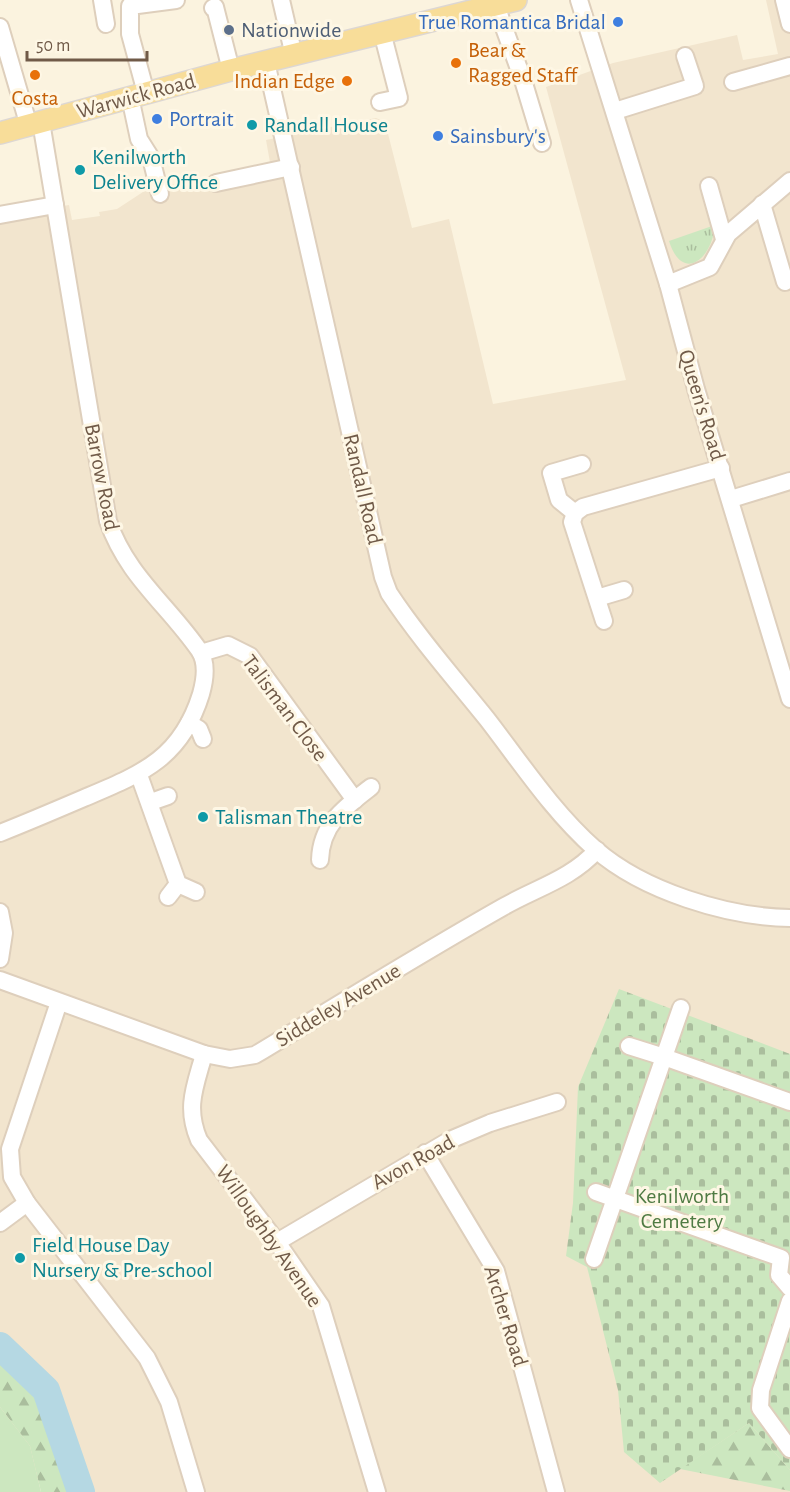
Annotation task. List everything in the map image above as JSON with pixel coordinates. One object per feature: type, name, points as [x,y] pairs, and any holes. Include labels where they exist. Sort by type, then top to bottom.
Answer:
[{"type":"main road","name":"Warwick Road","points":[[0,133],[33,119],[294,56],[495,2],[516,0]]},
{"type":"street","points":[[102,0],[106,24]]},
{"type":"street","points":[[160,194],[150,176],[152,158],[139,139],[138,95],[130,33],[130,6],[176,0]]},
{"type":"street","points":[[281,0],[294,56]]},
{"type":"street","name":"Queen's Road","points":[[579,0],[668,284],[789,690]]},
{"type":"street","points":[[784,0],[790,24]]},
{"type":"street","points":[[495,2],[523,80],[542,143]]},
{"type":"street","points":[[213,8],[215,7],[231,70]]},
{"type":"street","name":"Barrow Road","points":[[0,27],[33,119],[55,205],[108,521],[115,543],[132,571],[201,653]]},
{"type":"street","points":[[380,102],[399,98],[382,32]]},
{"type":"street","points":[[615,111],[695,86],[685,56]]},
{"type":"street","name":"Randall Road","points":[[266,62],[383,577],[389,593],[542,790],[569,823],[597,850],[640,877],[705,905],[727,911],[790,918]]},
{"type":"street","points":[[733,82],[790,66]]},
{"type":"street","points":[[216,183],[291,167]]},
{"type":"street","points":[[668,284],[710,267],[724,239],[790,181]]},
{"type":"street","points":[[709,186],[724,239]]},
{"type":"street","points":[[762,204],[785,282]]},
{"type":"street","points":[[0,214],[55,205]]},
{"type":"street","points":[[575,513],[559,500],[551,473],[582,464]]},
{"type":"street","points":[[604,621],[572,522],[575,513],[583,507],[721,468]]},
{"type":"street","points":[[731,499],[790,482]]},
{"type":"street","points":[[597,598],[624,590]]},
{"type":"street","name":"Talisman Close","points":[[201,653],[228,645],[250,656],[355,800]]},
{"type":"street","points":[[0,833],[140,775],[166,754],[189,723],[197,707],[205,676],[201,653]]},
{"type":"street","points":[[189,723],[199,729],[203,739]]},
{"type":"street","points":[[140,775],[151,802],[173,891],[196,892]]},
{"type":"street","points":[[320,860],[326,830],[335,817],[371,787]]},
{"type":"street","points":[[151,802],[168,796]]},
{"type":"street","name":"Siddeley Avenue","points":[[0,980],[204,1054],[230,1059],[255,1055],[505,906],[554,883],[582,866],[597,850]]},
{"type":"street","points":[[0,912],[4,933],[0,959]]},
{"type":"street","points":[[59,1002],[10,1149],[12,1177],[27,1203],[147,1358],[169,1402],[196,1492]]},
{"type":"street","points":[[594,1259],[681,1008]]},
{"type":"street","points":[[629,1046],[790,1102]]},
{"type":"street","name":"Willoughby Avenue","points":[[204,1054],[190,1105],[192,1124],[199,1140],[277,1242],[321,1306],[377,1492]]},
{"type":"street","name":"Avon Road","points":[[277,1242],[425,1153],[490,1123],[557,1101]]},
{"type":"street","name":"Archer Road","points":[[425,1153],[496,1271],[556,1492]]},
{"type":"street","points":[[596,1192],[615,1200],[786,1251],[779,1275],[790,1288]]},
{"type":"street","points":[[0,1223],[27,1203]]},
{"type":"street","points":[[790,1301],[761,1390],[760,1408],[790,1449]]},
{"type":"shaded area","points":[[766,0],[790,0],[790,1492],[41,1492],[41,1487],[0,1407],[0,217],[69,205],[72,220],[100,216],[99,212],[117,209],[146,190],[249,168],[250,172],[271,168],[266,140],[376,118],[385,122],[412,228],[449,219],[493,404],[626,380],[546,87],[613,63],[737,35],[743,60],[778,54]]},
{"type":"green space","points":[[715,225],[713,237],[703,257],[688,264],[681,261],[669,241]]},
{"type":"green space","name":"Kenilworth Cemetery","points":[[619,989],[790,1054],[790,1470],[749,1423],[660,1483],[624,1452],[618,1390],[587,1267],[566,1256],[573,1203],[578,1087]]},
{"type":"green space","points":[[0,1346],[46,1390],[81,1492],[41,1492],[30,1446],[0,1407]]},
{"type":"green space","points":[[0,1407],[30,1446],[41,1492],[0,1492]]},
{"type":"green space","points":[[749,1423],[790,1470],[790,1491],[680,1469]]},
{"type":"waterway","points":[[0,1346],[46,1390],[81,1492]]},
{"type":"place","name":"True Romantica Bridal","points":[[618,22]]},
{"type":"place","name":"Nationwide","points":[[229,30]]},
{"type":"place","name":"Bear & Ragged Staff","points":[[456,63]]},
{"type":"place","name":"Costa","points":[[35,75]]},
{"type":"place","name":"Indian Edge","points":[[347,81]]},
{"type":"place","name":"Portrait","points":[[157,119]]},
{"type":"place","name":"Randall House","points":[[252,125]]},
{"type":"place","name":"Sainsbury's","points":[[438,136]]},
{"type":"place","name":"Kenilworth Delivery Office","points":[[80,170]]},
{"type":"place","name":"Talisman Theatre","points":[[203,817]]},
{"type":"place","name":"Field House Day Nursery & Pre-school","points":[[20,1258]]}]
